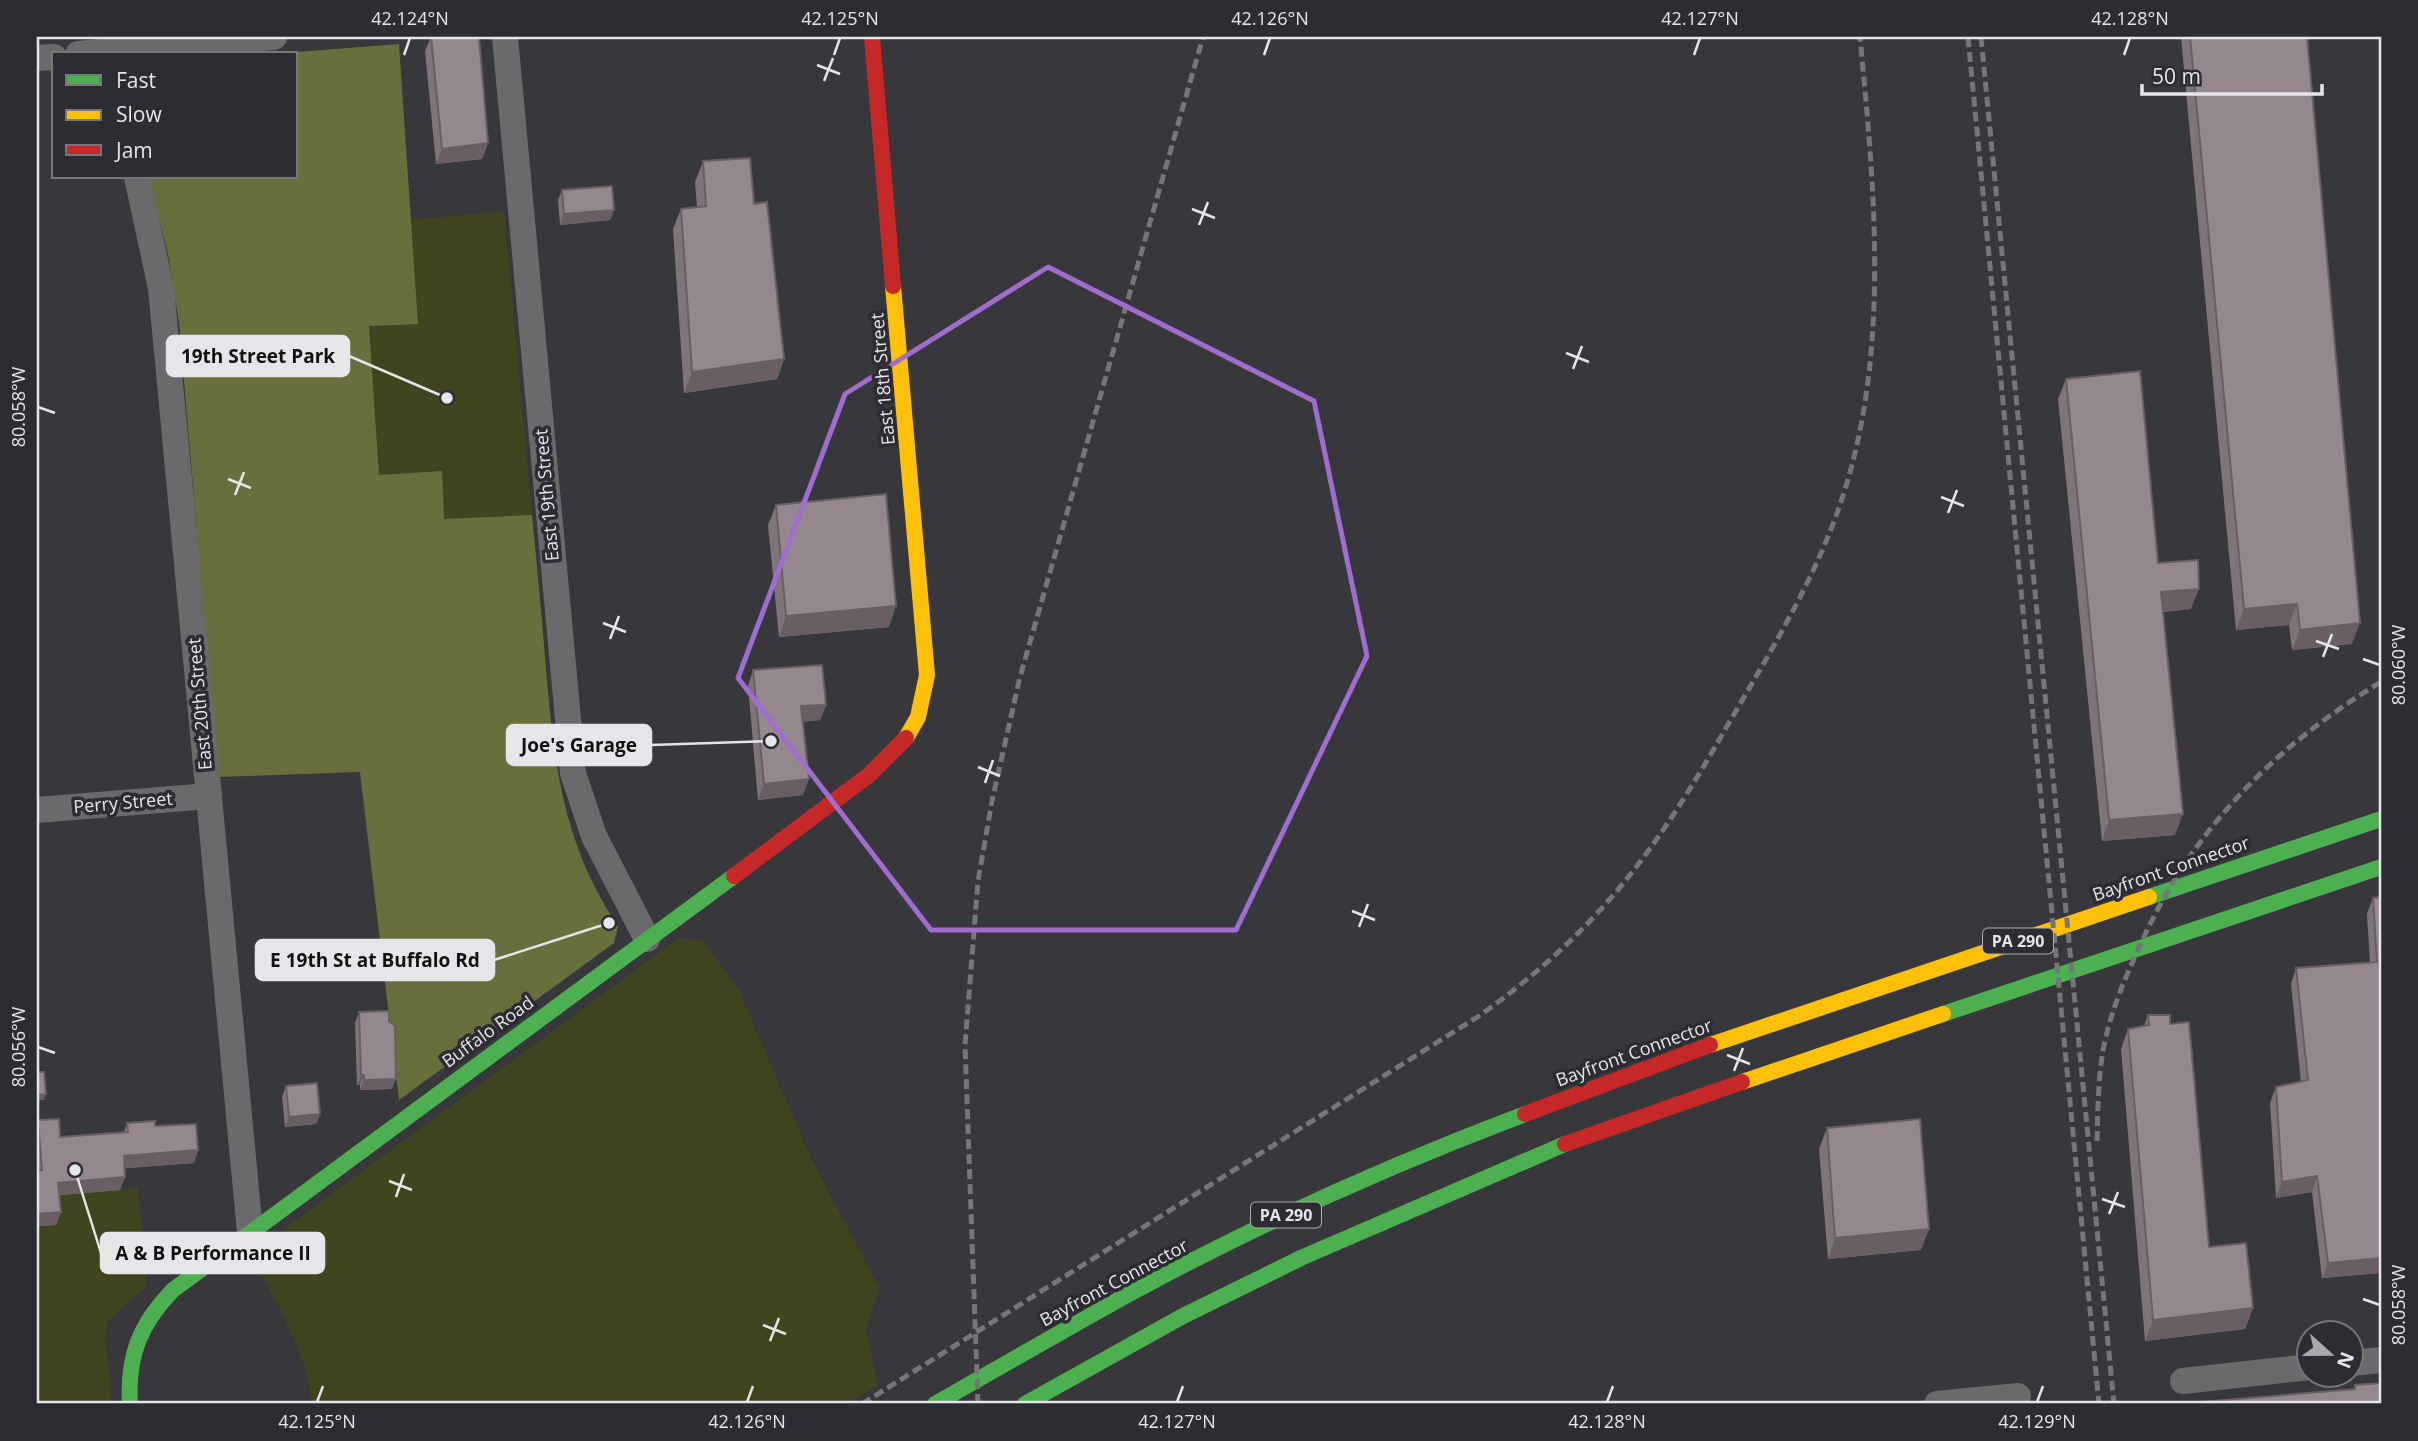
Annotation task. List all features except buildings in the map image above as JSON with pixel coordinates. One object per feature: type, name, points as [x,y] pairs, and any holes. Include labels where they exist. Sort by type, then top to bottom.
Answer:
[{"type":"main road","name":"East 18th Street","points":[[872,37],[927,675],[921,718]]},
{"type":"main road","name":"Buffalo Road","points":[[130,1404],[130,1356],[139,1332],[152,1310],[201,1267],[835,802],[888,758],[921,718]]},
{"type":"main road","name":"Bayfront Connector","points":[[935,1404],[1131,1293],[1287,1215],[1454,1141],[1655,1064],[2381,819]]},
{"type":"main road","name":"PA 290","points":[[1026,1404],[1183,1316],[1303,1257],[1474,1181],[1670,1105],[2381,867]]},
{"type":"street","points":[[126,52],[274,37]]},
{"type":"street","name":"East 19th Street","points":[[505,37],[573,773],[594,836],[647,939]]},
{"type":"street","name":"East 20th Street","points":[[137,178],[161,289],[250,1233]]},
{"type":"street","name":"Perry Street","points":[[37,810],[209,796]]},
{"type":"street","points":[[2183,1381],[2296,1368]]},
{"type":"street","points":[[1937,1404],[2018,1396]]},
{"type":"highlighted area","points":[[1048,267],[1314,401],[1367,656],[1236,930],[931,930],[738,678],[845,394]]},
{"type":"green space","points":[[399,44],[418,324],[369,326],[379,475],[442,471],[444,519],[532,515],[549,704],[564,803],[585,865],[599,896],[618,926],[614,943],[399,1100],[360,772],[218,777],[179,323],[168,254],[149,178],[298,178],[297,52]]},
{"type":"green space","points":[[504,211],[532,515],[444,519],[379,475],[368,326],[417,323],[411,220]]},
{"type":"green space","points":[[679,938],[704,941],[739,991],[810,1156],[879,1288],[866,1330],[878,1386],[845,1404],[311,1404],[305,1367],[298,1347],[250,1254]]},
{"type":"green space","points":[[138,1187],[147,1286],[108,1321],[105,1332],[112,1404],[37,1404],[37,1226],[53,1196]]},
{"type":"railway","points":[[978,1404],[965,1045],[978,881],[992,801],[1020,677],[1203,37]]},
{"type":"railway","points":[[862,1404],[1479,1016],[1558,953],[1591,920],[1648,851],[1700,772],[1800,597],[1836,516],[1854,458],[1865,399],[1875,278],[1874,217],[1860,37]]},
{"type":"railway","points":[[1968,37],[2099,1404]]},
{"type":"railway","points":[[1981,37],[2114,1404]]},
{"type":"railway","points":[[2097,1141],[2101,1069],[2110,1020],[2138,950],[2182,868],[2238,796],[2270,765],[2342,707],[2381,682]]},
{"type":"traffic: fast","points":[[2149,897],[2381,819]]},
{"type":"traffic: fast","points":[[1943,1014],[2381,867]]},
{"type":"traffic: fast","points":[[130,1404],[131,1371],[138,1342],[152,1315],[173,1290],[734,876]]},
{"type":"traffic: fast","points":[[935,1404],[1129,1294],[1225,1244],[1374,1175],[1525,1114]]},
{"type":"traffic: fast","points":[[1025,1404],[1183,1316],[1303,1257],[1565,1144]]},
{"type":"traffic: slow","points":[[893,286],[927,675],[918,717],[906,738]]},
{"type":"traffic: slow","points":[[1710,1045],[2149,897]]},
{"type":"traffic: slow","points":[[1742,1082],[1943,1014]]},
{"type":"traffic: jam","points":[[872,37],[893,286]]},
{"type":"traffic: jam","points":[[734,876],[869,775],[906,738]]},
{"type":"traffic: jam","points":[[1525,1114],[1710,1045]]},
{"type":"traffic: jam","points":[[1565,1144],[1742,1082]]},
{"type":"place","name":"19th Street Park","points":[[447,398]]},
{"type":"place","name":"Joe's Garage","points":[[771,741]]},
{"type":"place","name":"E 19th St at Buffalo Rd","points":[[609,923]]},
{"type":"place","name":"A & B Performance II","points":[[75,1170]]}]
